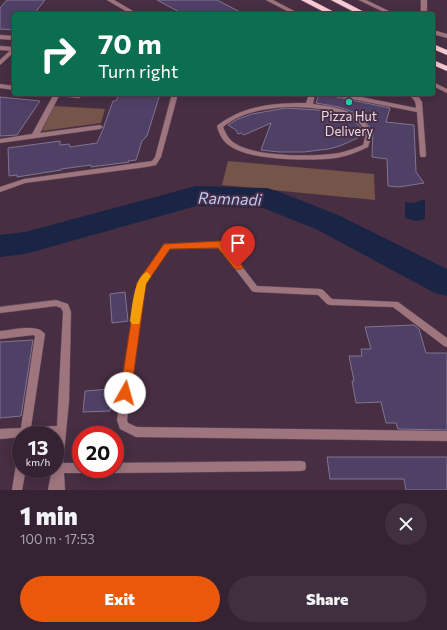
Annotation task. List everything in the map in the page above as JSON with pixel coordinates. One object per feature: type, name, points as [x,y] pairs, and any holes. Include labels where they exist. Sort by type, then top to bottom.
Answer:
[{"type":"highway","points":[[305,0],[330,12]]},
{"type":"highway","points":[[335,0],[360,12]]},
{"type":"highway","points":[[435,47],[447,53]]},
{"type":"highway","points":[[435,63],[447,69]]},
{"type":"street","points":[[110,0],[131,12]]},
{"type":"street","points":[[269,0],[293,12]]},
{"type":"street","points":[[362,0],[388,12]]},
{"type":"street","points":[[424,0],[424,12]]},
{"type":"street","points":[[435,33],[447,36]]},
{"type":"street","points":[[0,37],[12,38]]},
{"type":"street","points":[[0,48],[12,49]]},
{"type":"street","points":[[0,63],[12,51]]},
{"type":"street","points":[[435,85],[447,91]]},
{"type":"street","points":[[0,86],[12,88]]},
{"type":"street","points":[[35,136],[56,96]]},
{"type":"street","points":[[0,190],[24,181],[154,163],[158,158],[174,96]]},
{"type":"street","points":[[309,105],[311,96]]},
{"type":"street","points":[[347,96],[420,111]]},
{"type":"street","points":[[414,96],[419,102],[423,155]]},
{"type":"street","points":[[309,105],[349,114],[364,123],[369,134],[366,146],[355,151],[332,156],[279,156],[255,153],[234,146],[222,132],[220,126],[224,122],[250,111],[269,107],[309,105]]},
{"type":"street","points":[[0,140],[100,127]]},
{"type":"street","points":[[447,343],[395,304],[330,302],[320,292],[255,289],[221,245],[167,246],[142,283],[122,420],[124,426],[136,432],[447,436]]},
{"type":"street","points":[[0,310],[56,303],[65,306],[67,312],[62,426]]},
{"type":"street","points":[[0,335],[34,331],[40,334],[27,426]]},
{"type":"street","points":[[0,434],[12,434]]},
{"type":"street","points":[[124,468],[302,466]]},
{"type":"street","points":[[17,490],[19,478]]},
{"type":"street","points":[[53,490],[56,478]]},
{"type":"street","points":[[59,478],[60,490]]},
{"type":"shaded area","points":[[54,106],[105,109],[101,123],[42,131]]},
{"type":"shaded area","points":[[228,161],[374,174],[375,200],[222,185]]},
{"type":"water","points":[[425,199],[425,219],[417,221],[405,218],[405,202],[414,203]]},
{"type":"building","points":[[7,0],[45,0],[36,12],[12,12],[12,30],[0,29],[0,8]]},
{"type":"building","points":[[157,0],[217,0],[240,12],[179,12]]},
{"type":"building","points":[[118,96],[159,96],[147,136],[142,141],[136,160],[91,167],[91,165],[61,169],[17,177],[17,175],[9,176],[8,148],[60,141],[60,145],[69,144],[70,147],[97,143],[113,101],[116,101]]},
{"type":"building","points":[[318,96],[335,96],[390,108],[386,122],[414,125],[416,172],[424,183],[399,187],[388,186],[387,159],[372,157],[373,130],[356,113],[339,107],[316,103]]},
{"type":"building","points":[[0,97],[40,101],[17,135],[0,136]]},
{"type":"building","points":[[286,108],[318,110],[342,115],[360,126],[364,135],[340,146],[328,149],[304,152],[279,152],[261,150],[271,123],[244,135],[241,133],[238,134],[236,130],[228,125],[238,119],[252,114]]},
{"type":"building","points":[[125,292],[128,321],[112,323],[110,294]]},
{"type":"building","points":[[414,325],[419,329],[426,353],[447,353],[447,430],[398,429],[396,423],[386,423],[381,402],[356,403],[352,381],[354,381],[349,356],[362,356],[361,349],[371,349],[365,327]]},
{"type":"building","points":[[33,340],[21,416],[0,418],[0,342]]},
{"type":"building","points":[[111,389],[110,411],[83,412],[85,391]]},
{"type":"building","points":[[327,457],[447,457],[447,490],[406,490],[404,479],[330,479]]},
{"type":"waterway","name":"Ramnadi","points":[[0,246],[25,243],[196,196],[267,198],[327,222],[447,284]]},
{"type":"slow traffic","points":[[135,321],[142,283],[147,276]]},
{"type":"place","name":"Pizza Hut Delivery","points":[[349,102]]},
{"type":"route","points":[[125,393],[142,283],[167,246],[221,245],[238,267]]}]
